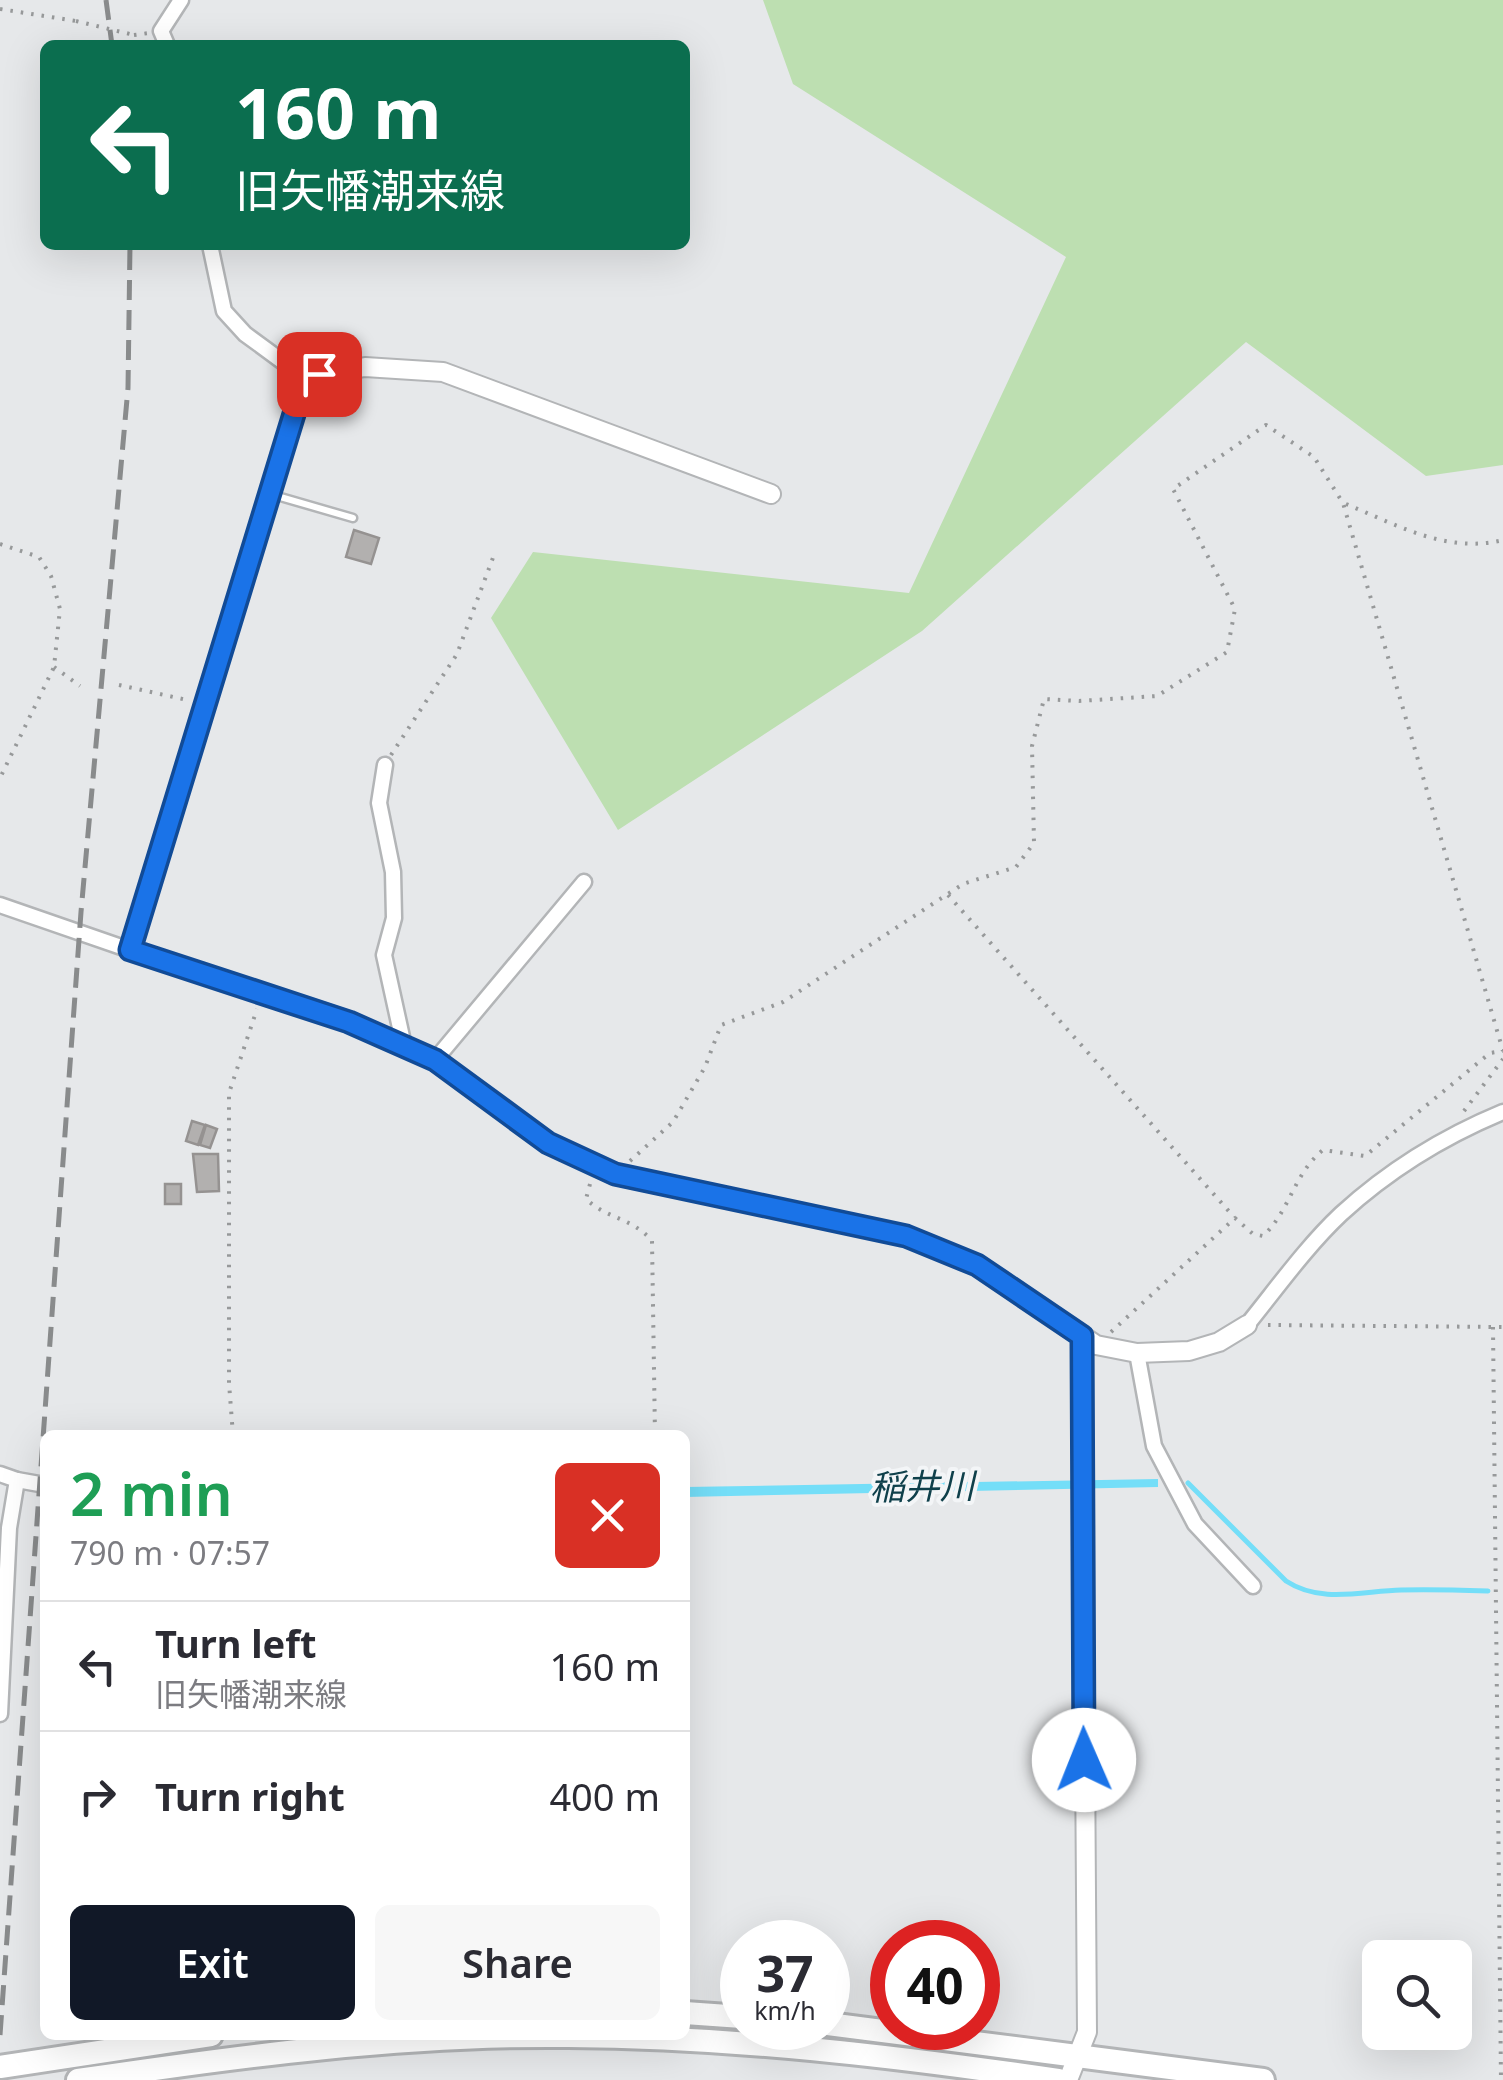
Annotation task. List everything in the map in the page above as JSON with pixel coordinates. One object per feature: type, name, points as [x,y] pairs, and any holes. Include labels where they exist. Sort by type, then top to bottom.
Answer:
[{"type":"main road","points":[[690,2013],[720,2015]]},
{"type":"main road","points":[[850,2027],[1263,2080]]},
{"type":"main road","points":[[0,2067],[178,2040]]},
{"type":"main road","points":[[78,2080],[283,2052],[496,2040]]},
{"type":"main road","points":[[662,2040],[805,2046],[963,2073],[1058,2080]]},
{"type":"street","points":[[164,40],[160,31],[181,0]]},
{"type":"street","points":[[211,250],[224,311],[245,334],[308,380]]},
{"type":"street","points":[[130,950],[302,388],[308,380],[319,374],[364,367],[442,372],[771,494]]},
{"type":"street","points":[[385,765],[378,803],[391,857],[394,918],[384,955],[404,1046]]},
{"type":"street","points":[[435,1060],[584,882]]},
{"type":"street","points":[[0,905],[349,1022],[404,1046],[435,1060],[548,1143],[615,1174],[906,1236],[977,1265],[1089,1341],[1137,1353],[1189,1351],[1219,1342],[1247,1325],[1325,1231],[1373,1186],[1439,1143],[1503,1112]]},
{"type":"street","points":[[1068,2080],[1087,2032],[1082,1485],[1089,1341]]},
{"type":"street","points":[[1137,1353],[1154,1446],[1195,1524],[1253,1586]]},
{"type":"street","points":[[0,1474],[40,1485]]},
{"type":"street","points":[[0,1714],[9,1528],[17,1480]]},
{"type":"lane","points":[[269,494],[353,518]]},
{"type":"path","points":[[0,9],[76,20],[134,35]]},
{"type":"path","points":[[615,1174],[673,1122],[722,1026],[783,1002],[963,884],[1016,868],[1034,843],[1032,746],[1044,699],[1079,702],[1156,696],[1228,652],[1236,608],[1172,488],[1266,425],[1314,457],[1343,502],[1503,1050],[1490,1053],[1364,1156],[1324,1150],[1306,1164],[1280,1220],[1263,1236],[1254,1234],[948,895]]},
{"type":"path","points":[[1343,502],[1434,540],[1482,546],[1503,540]]},
{"type":"path","points":[[0,544],[39,556],[51,576],[60,610],[54,667],[0,778]]},
{"type":"path","points":[[385,765],[457,654],[494,555]]},
{"type":"path","points":[[54,667],[80,686]]},
{"type":"path","points":[[119,684],[204,703]]},
{"type":"path","points":[[233,1430],[228,1384],[230,1093],[262,993]]},
{"type":"path","points":[[1462,1114],[1503,1060]]},
{"type":"path","points":[[596,1165],[586,1199],[599,1212],[638,1224],[652,1241],[655,1430]]},
{"type":"path","points":[[1089,1341],[1236,1218]]},
{"type":"path","points":[[1247,1325],[1503,1327]]},
{"type":"path","points":[[1493,1328],[1502,2080]]},
{"type":"green space","points":[[763,0],[1503,0],[1503,465],[1426,476],[1246,342],[922,631],[618,830],[491,618],[533,552],[909,593],[1066,257],[793,84]]},
{"type":"water","points":[[1158,1479],[1158,1487],[690,1497],[690,1487]]},
{"type":"building","points":[[354,530],[379,538],[371,564],[346,557]]},
{"type":"building","points":[[192,1121],[205,1125],[198,1145],[186,1141]]},
{"type":"building","points":[[206,1125],[217,1129],[210,1148],[200,1145]]},
{"type":"building","points":[[193,1154],[218,1154],[219,1191],[197,1192]]},
{"type":"building","points":[[165,1184],[181,1184],[181,1204],[165,1204]]},
{"type":"waterway","name":"稲井川","points":[[1188,1483],[1286,1581],[1299,1588],[1327,1594],[1488,1591]]},
{"type":"railway","points":[[106,0],[111,40]]},
{"type":"railway","points":[[44,1430],[81,912],[128,388],[130,250]]},
{"type":"railway","points":[[0,2035],[40,1480]]},
{"type":"route","points":[[319,374],[302,388],[130,950],[349,1022],[435,1060],[548,1143],[615,1174],[906,1236],[942,1250],[977,1265],[1082,1336],[1084,1760]]}]
